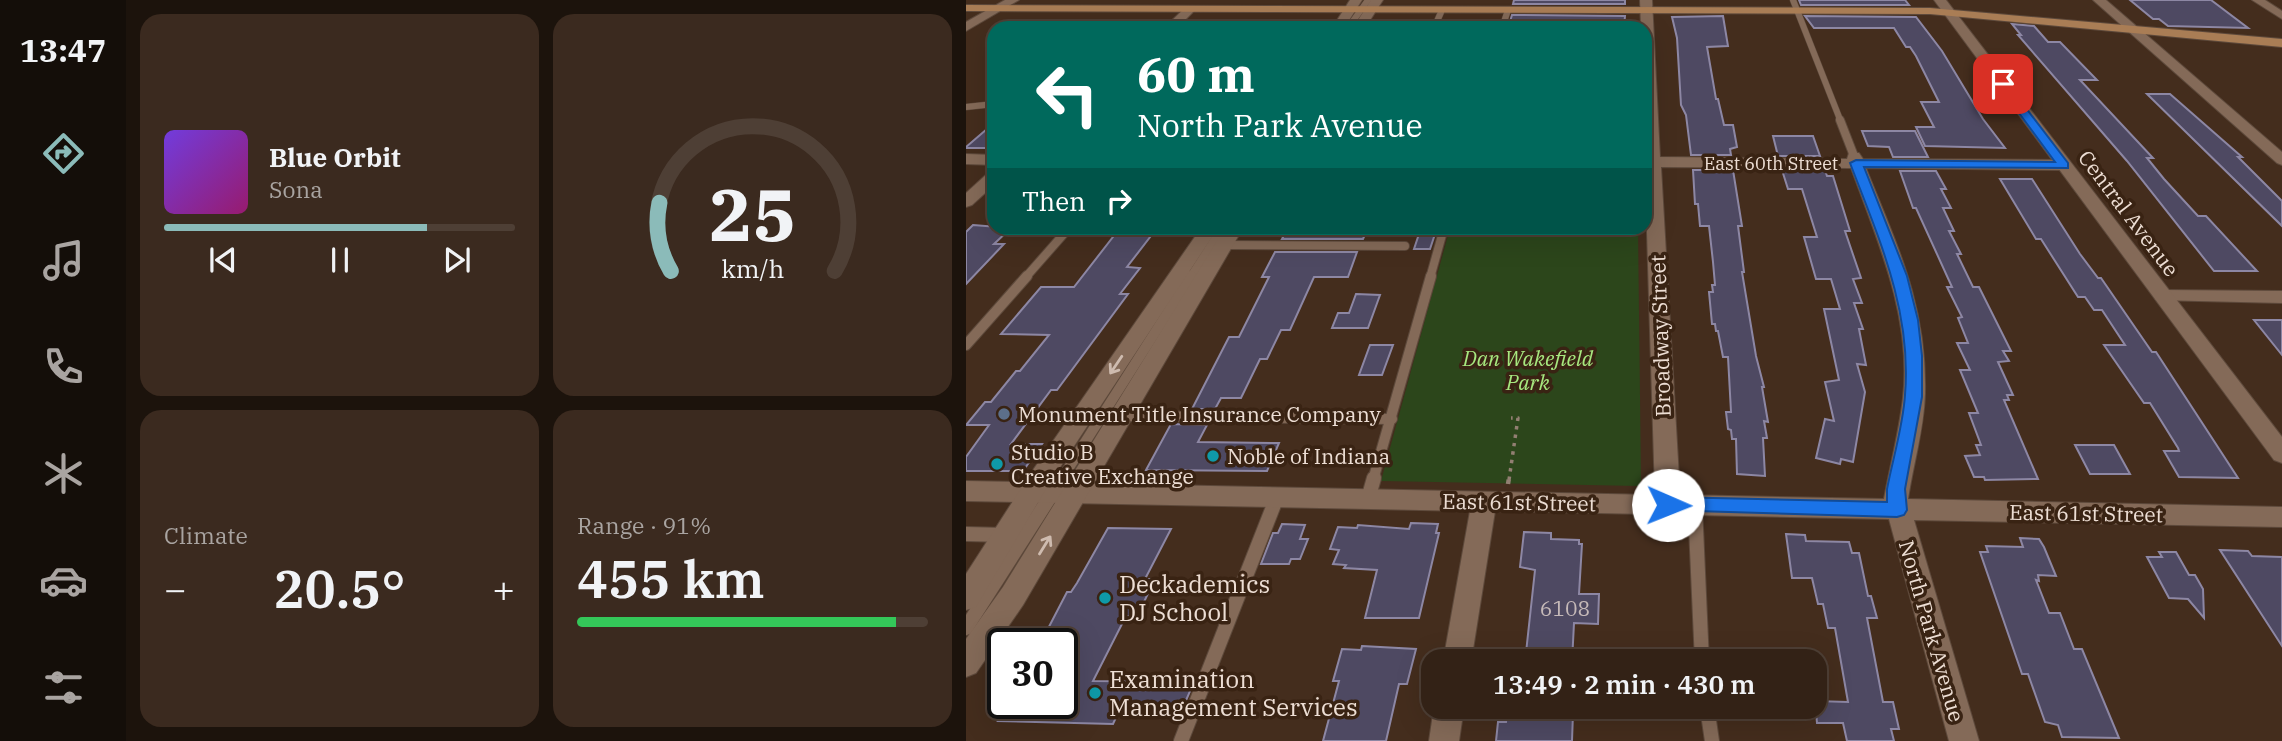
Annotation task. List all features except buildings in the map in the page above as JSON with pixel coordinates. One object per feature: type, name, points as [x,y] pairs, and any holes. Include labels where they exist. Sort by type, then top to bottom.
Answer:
[{"type":"main road","points":[[966,8],[1190,9],[1364,5],[1441,10],[1647,5],[1945,6],[2133,30],[2282,43]]},
{"type":"street","points":[[966,27],[1013,0]]},
{"type":"street","points":[[2099,0],[2282,160]]},
{"type":"street","points":[[2258,0],[2282,16]]},
{"type":"street","points":[[1346,21],[1364,5]]},
{"type":"street","name":"Central Avenue","points":[[1945,6],[2282,454]]},
{"type":"street","points":[[1177,21],[1190,9]]},
{"type":"street","points":[[966,159],[987,160]]},
{"type":"street","name":"East 60th Street","points":[[1652,162],[1855,160],[2064,165]]},
{"type":"street","name":"North Park Avenue","points":[[1855,160],[1900,276],[1911,320],[1913,397],[1896,489],[1897,510],[1964,741]]},
{"type":"street","points":[[966,202],[987,182]]},
{"type":"street","name":"Broadway Street","points":[[1652,216],[1668,505]]},
{"type":"street","points":[[966,598],[1004,535],[1053,493],[1121,416],[1220,235]]},
{"type":"street","points":[[966,663],[1013,596],[1053,493],[1220,235]]},
{"type":"street","points":[[2163,296],[2282,296]]},
{"type":"street","name":"East 61st Street","points":[[966,491],[2282,517]]},
{"type":"street","points":[[1459,649],[1484,501]]},
{"type":"street","points":[[1444,741],[1447,719]]},
{"type":"lane","points":[[1353,21],[1364,5]]},
{"type":"lane","points":[[1795,5],[1855,160]]},
{"type":"lane","points":[[1437,21],[1441,10]]},
{"type":"lane","points":[[966,107],[987,105]]},
{"type":"lane","points":[[966,345],[1063,235]]},
{"type":"lane","points":[[1261,235],[1405,246]]},
{"type":"lane","points":[[1368,499],[1442,235]]},
{"type":"lane","points":[[1121,416],[1392,419]]},
{"type":"lane","points":[[966,628],[1053,493]]},
{"type":"lane","points":[[1181,741],[1277,497]]},
{"type":"lane","points":[[1695,505],[1701,649]]},
{"type":"lane","points":[[966,534],[1004,535]]},
{"type":"lane","points":[[1709,719],[1712,741]]},
{"type":"path","points":[[1508,486],[1518,418],[1511,418]]},
{"type":"green space","name":"Dan Wakefield Park","points":[[1448,235],[1638,235],[1641,481],[1638,486],[1381,481]]},
{"type":"place","name":"Monument Title Insurance Company","points":[[1004,414]]},
{"type":"place","name":"Noble of Indiana","points":[[1213,456]]},
{"type":"place","name":"Studio B Creative Exchange","points":[[997,464]]},
{"type":"place","name":"Deckademics DJ School","points":[[1105,598]]},
{"type":"place","name":"Examination Management Services","points":[[1095,693]]},
{"type":"route","points":[[1668,505],[1897,510],[1896,489],[1913,397],[1911,320],[1900,276],[1856,163],[2064,165],[2003,84]]}]
